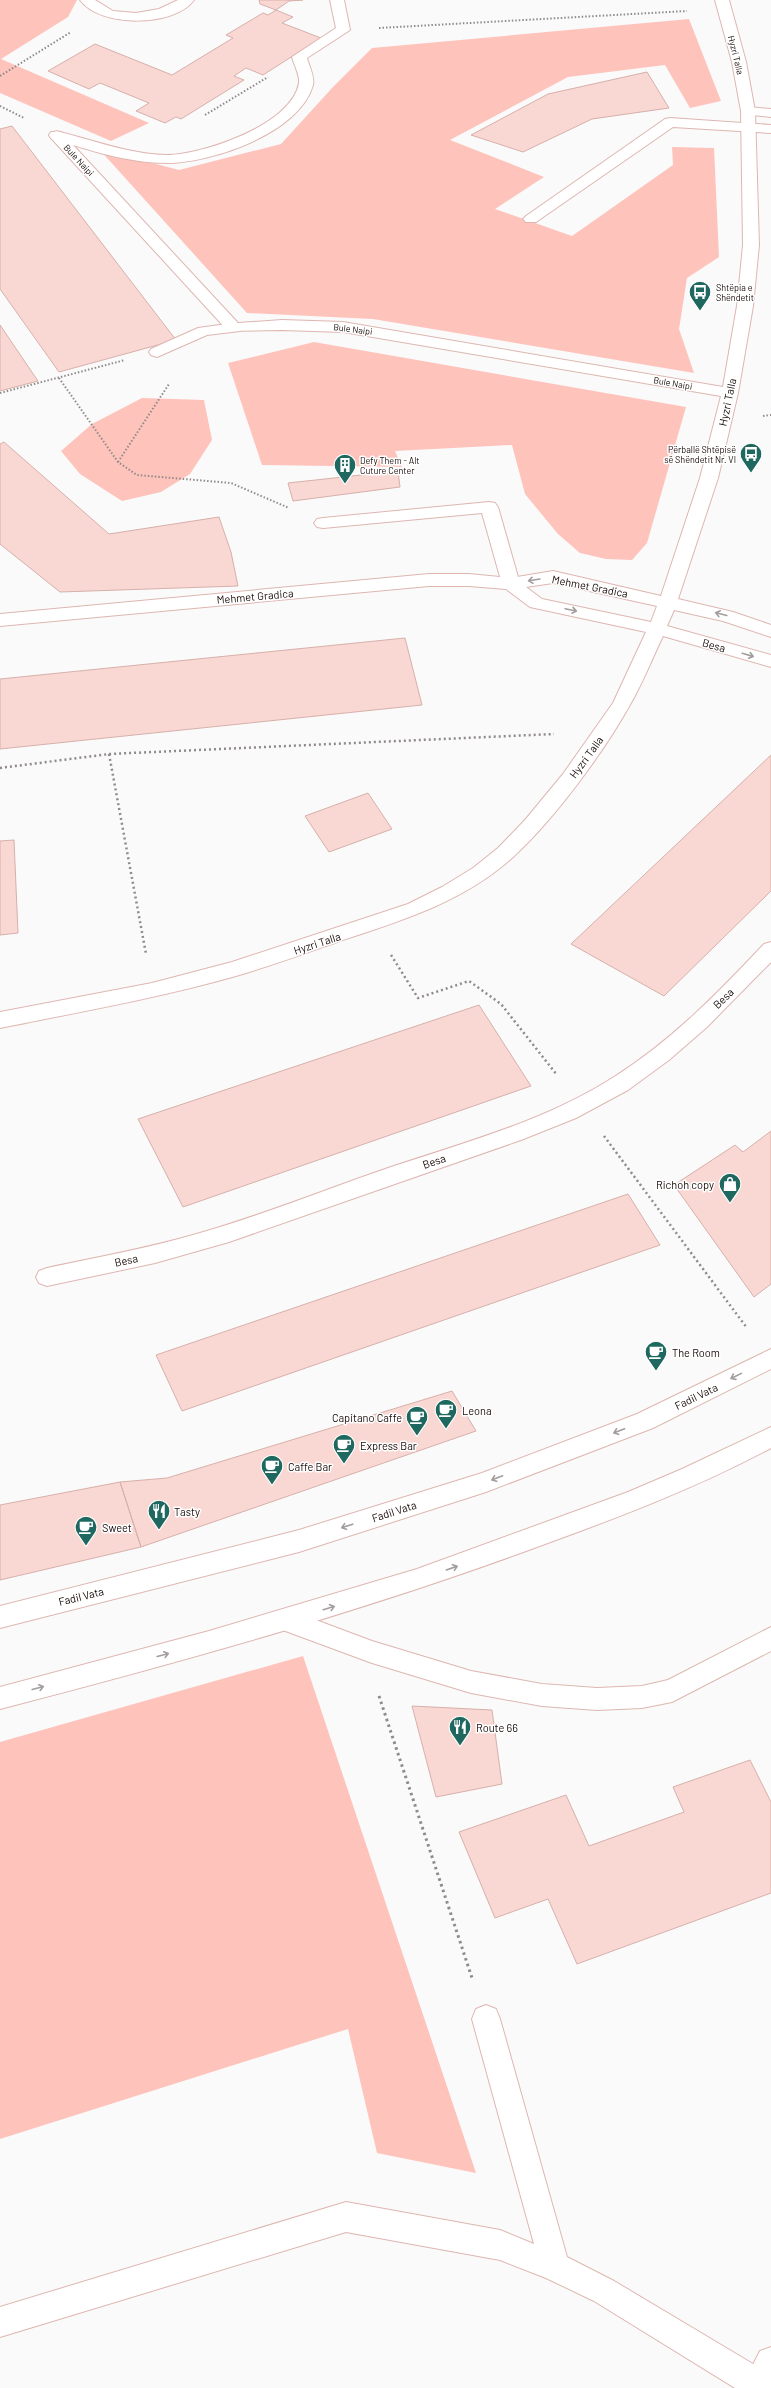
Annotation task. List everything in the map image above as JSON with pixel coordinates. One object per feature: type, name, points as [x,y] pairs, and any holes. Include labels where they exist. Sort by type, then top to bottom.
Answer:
[{"type":"street","points":[[87,0],[103,12],[129,16],[156,14],[169,11],[187,0]]},
{"type":"street","points":[[299,57],[343,30],[337,0]]},
{"type":"street","name":"Hyzri Talla","points":[[0,1020],[152,990],[234,969],[372,925],[415,909],[480,873],[505,852],[532,825],[570,779],[622,703],[657,629],[668,601],[709,478],[730,393],[745,306],[751,245],[749,118],[739,62],[722,0]]},
{"type":"street","name":"Bule Naipi","points":[[299,57],[306,83],[299,102],[272,124],[235,144],[194,157],[167,160],[99,149],[56,135],[234,328],[282,325],[343,327],[730,393]]},
{"type":"street","points":[[531,219],[670,122],[749,118],[771,113]]},
{"type":"street","points":[[749,118],[771,129]]},
{"type":"street","points":[[157,352],[204,331],[234,328]]},
{"type":"street","points":[[323,524],[489,507],[511,584],[536,603],[657,629]]},
{"type":"street","name":"Mehmet Gradica","points":[[0,620],[430,580],[469,580],[511,584],[553,577],[668,601]]},
{"type":"street","points":[[668,601],[726,616],[771,631]]},
{"type":"street","name":"Besa","points":[[657,629],[771,661]]},
{"type":"street","name":"Besa","points":[[47,1277],[171,1250],[232,1232],[519,1133],[581,1105],[618,1085],[650,1064],[692,1027],[771,949]]},
{"type":"street","name":"Fadil Vata","points":[[0,1617],[299,1541],[486,1482],[645,1421],[771,1358]]},
{"type":"street","points":[[0,1698],[288,1621],[399,1587],[636,1500],[735,1456],[771,1437]]},
{"type":"street","points":[[288,1621],[372,1652],[471,1682],[542,1695],[597,1699],[642,1697],[672,1691],[771,1638]]},
{"type":"street","points":[[486,2019],[555,2267]]},
{"type":"street","points":[[0,2322],[346,2217],[500,2245],[555,2267],[604,2291],[761,2378]]},
{"type":"path","points":[[374,29],[694,11]]},
{"type":"path","points":[[0,76],[103,12]]},
{"type":"path","points":[[205,115],[299,57]]},
{"type":"path","points":[[118,462],[204,331]]},
{"type":"path","points":[[0,393],[157,352]]},
{"type":"path","points":[[59,378],[118,462],[137,475],[231,483],[323,524]]},
{"type":"path","points":[[0,768],[109,754],[561,734]]},
{"type":"path","points":[[109,754],[146,956]]},
{"type":"path","points":[[378,1692],[486,2019]]},
{"type":"shaded area","points":[[0,0],[77,0],[68,17],[1,59],[149,123],[111,141],[0,93]]},
{"type":"shaded area","points":[[689,19],[721,101],[690,108],[665,65],[568,77],[450,140],[544,177],[495,209],[572,236],[673,165],[672,147],[714,148],[719,257],[687,278],[679,329],[694,373],[373,319],[247,313],[99,149],[179,170],[281,144],[333,87],[372,48]]},
{"type":"shaded area","points":[[314,342],[686,407],[647,543],[632,560],[606,559],[580,553],[558,534],[525,494],[512,445],[395,451],[402,467],[262,465],[228,363]]},
{"type":"shaded area","points":[[142,398],[204,400],[212,440],[190,474],[161,492],[122,501],[80,474],[61,451],[92,424]]},
{"type":"shaded area","points":[[303,1656],[476,2173],[377,2153],[348,2029],[0,2139],[0,1742]]},
{"type":"building","points":[[259,0],[303,0],[289,1],[276,10],[260,4]]},
{"type":"building","points":[[276,10],[293,17],[282,23],[321,38],[263,75],[246,68],[234,76],[244,80],[181,119],[176,117],[165,123],[136,111],[149,103],[100,83],[89,89],[48,71],[95,44],[172,75],[233,38],[226,35],[263,13],[268,15]]},
{"type":"building","points":[[647,72],[669,108],[592,119],[523,152],[471,135],[548,94]]},
{"type":"building","points":[[12,126],[176,340],[59,372],[0,289],[0,129]]},
{"type":"building","points":[[0,325],[38,381],[0,391]]},
{"type":"building","points":[[4,442],[109,534],[219,517],[231,552],[238,586],[60,592],[0,544],[0,444]]},
{"type":"building","name":"Defy Them - Alt Cuture Center","points":[[398,471],[400,487],[293,501],[288,483]]},
{"type":"building","points":[[405,638],[422,705],[0,749],[0,679]]},
{"type":"building","points":[[771,755],[771,891],[664,996],[571,944]]},
{"type":"building","points":[[368,793],[392,829],[329,852],[305,816]]},
{"type":"building","points":[[14,840],[18,933],[0,935],[0,841]]},
{"type":"building","points":[[479,1005],[531,1086],[183,1207],[138,1119]]},
{"type":"building","points":[[771,1131],[771,1284],[754,1297],[674,1185],[735,1145],[743,1152]]},
{"type":"building","points":[[628,1194],[660,1245],[182,1411],[156,1355]]},
{"type":"building","points":[[452,1391],[476,1431],[141,1547],[120,1482],[167,1478]]},
{"type":"building","points":[[120,1482],[141,1547],[0,1580],[0,1505]]},
{"type":"building","name":"Route 66","points":[[412,1706],[492,1710],[502,1784],[436,1797]]},
{"type":"building","points":[[750,1760],[771,1802],[771,1893],[577,1964],[548,1899],[495,1918],[459,1832],[566,1795],[589,1846],[684,1812],[673,1787]]},
{"type":"place","name":"Shtëpia e Shëndetit","points":[[700,312]]},
{"type":"place","name":"Përballë Shtëpisë së Shëndetit Nr. VI","points":[[751,474]]},
{"type":"place","name":"Defy Them - Alt Cuture Center","points":[[345,484]]},
{"type":"place","name":"Richoh copy","points":[[730,1204]]},
{"type":"place","name":"The Room","points":[[656,1372]]},
{"type":"place","name":"Leona","points":[[446,1430]]},
{"type":"place","name":"Capitano Caffe","points":[[417,1436]]},
{"type":"place","name":"Express Bar","points":[[344,1464]]},
{"type":"place","name":"Caffe Bar","points":[[272,1486]]},
{"type":"place","name":"Tasty","points":[[159,1530]]},
{"type":"place","name":"Sweet","points":[[86,1546]]},
{"type":"place","name":"Route 66","points":[[460,1746]]}]
